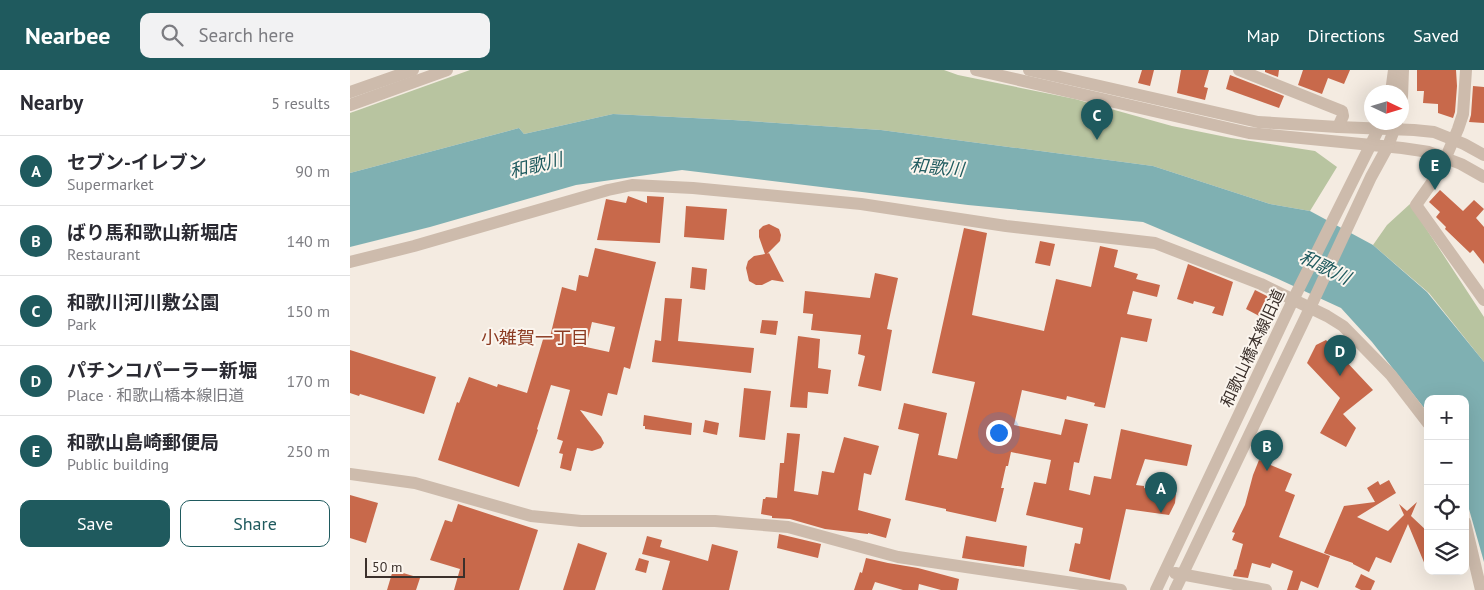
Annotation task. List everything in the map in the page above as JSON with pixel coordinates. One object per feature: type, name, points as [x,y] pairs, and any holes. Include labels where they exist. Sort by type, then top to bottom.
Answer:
[{"type":"street","points":[[350,92],[413,70]]},
{"type":"street","points":[[350,105],[448,70]]},
{"type":"street","points":[[976,70],[1249,133],[1388,146],[1429,152],[1461,164],[1484,178]]},
{"type":"street","points":[[1029,70],[1258,122],[1338,127],[1364,126]]},
{"type":"street","points":[[1239,70],[1342,111],[1344,116],[1338,127]]},
{"type":"street","points":[[1393,85],[1394,70]]},
{"type":"street","points":[[1402,85],[1403,70]]},
{"type":"street","points":[[1466,70],[1464,114],[1440,171],[1416,205],[1484,300]]},
{"type":"street","points":[[1409,128],[1434,132],[1454,139],[1484,155]]},
{"type":"street","name":"和歌山橋本線旧道","points":[[1156,590],[1294,297],[1356,170],[1378,130]]},
{"type":"street","points":[[1175,590],[1370,177],[1388,146],[1394,130]]},
{"type":"street","points":[[350,262],[632,185],[693,188],[861,204],[1006,226],[1155,243],[1294,297],[1328,316],[1343,326],[1391,375],[1424,418]]},
{"type":"street","points":[[350,474],[361,474],[415,483],[531,516],[581,522],[715,520],[788,526],[898,557],[1121,590]]},
{"type":"street","points":[[1467,530],[1481,590]]},
{"type":"street","points":[[1165,571],[1266,590]]},
{"type":"green space","points":[[470,70],[944,70],[958,75],[1075,99],[1172,126],[1231,138],[1315,151],[1337,167],[1310,211],[1270,204],[1153,166],[881,130],[613,114],[524,134],[519,128],[350,173],[350,113]]},
{"type":"green space","points":[[1410,204],[1484,317],[1484,362],[1429,293],[1373,245],[1387,225]]},
{"type":"water","name":"和歌川","points":[[613,114],[881,130],[1153,166],[1270,204],[1310,211],[1373,245],[1427,292],[1484,362],[1484,562],[1469,509],[1469,395],[1424,395],[1424,408],[1372,342],[1341,308],[1276,278],[1143,222],[968,205],[682,170],[576,185],[430,227],[350,247],[350,173],[519,128],[524,134]]},
{"type":"building","points":[[1142,70],[1154,70],[1150,86],[1138,83]]},
{"type":"building","points":[[1181,70],[1209,70],[1204,87],[1208,88],[1205,100],[1177,93]]},
{"type":"building","points":[[1265,70],[1279,70],[1278,77],[1265,72]]},
{"type":"building","points":[[1303,70],[1350,70],[1344,84],[1328,78],[1322,94],[1298,85]]},
{"type":"building","points":[[1417,70],[1456,70],[1457,86],[1453,118],[1438,113],[1438,104],[1423,103],[1424,91],[1417,91]]},
{"type":"building","points":[[1230,75],[1284,96],[1279,108],[1226,89]]},
{"type":"building","points":[[1473,86],[1484,87],[1484,123],[1469,122]]},
{"type":"building","points":[[1440,190],[1463,211],[1474,200],[1484,209],[1476,218],[1484,227],[1484,264],[1473,250],[1470,253],[1445,229],[1446,227],[1436,217],[1440,212],[1429,202]]},
{"type":"building","points":[[628,196],[647,203],[647,196],[664,197],[660,243],[597,240],[606,199],[626,203]]},
{"type":"building","points":[[686,206],[727,209],[724,240],[684,237]]},
{"type":"building","points":[[769,224],[779,229],[781,235],[780,241],[767,254],[769,253],[784,282],[772,280],[762,285],[756,285],[749,281],[746,268],[748,261],[754,256],[765,254],[759,237],[759,230]]},
{"type":"building","points":[[964,228],[987,233],[972,315],[1044,331],[1056,279],[1091,287],[1100,246],[1118,250],[1114,267],[1138,274],[1136,279],[1160,285],[1157,297],[1133,291],[1127,314],[1152,319],[1147,342],[1121,337],[1105,408],[1094,406],[1095,403],[1067,396],[1066,400],[1022,390],[1014,425],[1061,435],[1065,419],[1088,424],[1079,463],[1074,462],[1069,490],[1090,495],[1094,476],[1111,479],[1121,429],[1192,445],[1187,466],[1145,459],[1136,485],[1176,493],[1175,503],[1169,515],[1126,509],[1110,580],[1069,571],[1075,543],[1080,544],[1083,528],[1026,515],[1034,482],[1046,484],[1051,460],[1011,452],[1001,488],[1004,488],[996,522],[905,500],[919,434],[898,429],[904,403],[947,413],[938,455],[957,459],[975,382],[932,373]]},
{"type":"building","points":[[1040,241],[1055,244],[1050,266],[1035,263]]},
{"type":"building","points":[[595,248],[656,262],[630,369],[624,367],[617,395],[608,393],[602,416],[580,410],[601,437],[604,443],[601,448],[592,451],[577,448],[571,471],[560,468],[563,454],[559,453],[563,441],[557,439],[570,390],[551,385],[519,487],[438,460],[457,402],[459,403],[469,377],[497,387],[498,384],[527,393],[544,336],[550,337],[562,287],[576,291],[579,275],[588,277]],"holes":[[[592,322],[615,327],[609,352],[586,347]]]},
{"type":"building","points":[[1188,264],[1233,282],[1223,316],[1212,313],[1215,307],[1194,301],[1193,304],[1177,299]]},
{"type":"building","points":[[692,267],[707,269],[705,290],[690,288]]},
{"type":"building","points":[[875,273],[898,278],[887,329],[892,330],[881,391],[858,386],[865,356],[858,354],[861,335],[811,330],[813,314],[803,313],[805,291],[870,298]]},
{"type":"building","points":[[1255,290],[1271,298],[1261,317],[1246,309]]},
{"type":"building","points":[[665,298],[682,299],[678,341],[754,348],[751,373],[652,362],[655,340],[661,341]]},
{"type":"building","points":[[762,320],[778,321],[776,335],[760,333]]},
{"type":"building","points":[[798,336],[820,339],[818,368],[831,370],[828,394],[808,392],[807,408],[790,407]]},
{"type":"building","points":[[1326,340],[1373,390],[1343,414],[1356,428],[1346,447],[1320,433],[1340,398],[1307,363],[1316,345]]},
{"type":"building","points":[[350,350],[436,377],[424,414],[360,394],[359,396],[350,393]]},
{"type":"building","points":[[744,388],[771,391],[765,440],[739,437]]},
{"type":"building","points":[[644,415],[692,423],[691,435],[645,429],[645,426],[643,426]]},
{"type":"building","points":[[705,420],[719,423],[717,435],[703,432]]},
{"type":"building","points":[[787,433],[800,434],[794,491],[818,495],[822,471],[834,473],[844,437],[879,446],[871,475],[864,473],[858,510],[891,519],[886,538],[868,533],[825,529],[790,519],[772,518],[772,516],[761,514],[763,499],[766,497],[777,498],[780,463],[784,463]]},
{"type":"building","points":[[1259,460],[1292,474],[1285,491],[1295,495],[1279,537],[1330,556],[1318,588],[1301,581],[1298,590],[1287,590],[1293,571],[1272,563],[1270,568],[1252,563],[1248,578],[1233,576],[1243,544],[1232,540],[1235,533],[1232,532],[1245,505]]},
{"type":"building","points":[[1389,480],[1396,493],[1357,517],[1388,531],[1404,515],[1399,504],[1407,511],[1417,502],[1411,516],[1424,528],[1424,562],[1408,524],[1391,563],[1376,557],[1369,572],[1353,563],[1324,553],[1344,506],[1375,502],[1367,488],[1378,481],[1380,485]]},
{"type":"building","points":[[350,495],[378,503],[366,543],[350,538]]},
{"type":"building","points":[[458,504],[538,530],[519,590],[454,590],[460,569],[430,560],[445,520],[452,522]]},
{"type":"building","points":[[779,534],[821,544],[818,558],[777,548]]},
{"type":"building","points":[[647,536],[662,540],[660,547],[708,561],[712,544],[738,551],[729,590],[662,590],[670,561],[642,554]]},
{"type":"building","points":[[966,536],[1027,546],[1024,567],[962,558]]},
{"type":"building","points":[[578,543],[607,553],[595,590],[563,590]]},
{"type":"building","points":[[639,558],[649,561],[646,573],[635,570]]},
{"type":"building","points":[[866,558],[918,568],[959,579],[957,590],[941,590],[919,584],[918,590],[903,590],[875,582],[872,590],[854,590],[860,572],[862,573]]},
{"type":"building","points":[[393,570],[420,578],[416,590],[387,590]]},
{"type":"building","points":[[1361,574],[1375,581],[1371,590],[1361,590],[1355,587]]},
{"type":"place","name":"和歌川河川敷公園","points":[[1097,140]]},
{"type":"place","name":"和歌山島崎郵便局","points":[[1435,190]]},
{"type":"place","name":"パチンコパーラー新堀","points":[[1340,376]]},
{"type":"place","name":"ばり馬和歌山新堀店","points":[[1267,471]]},
{"type":"place","name":"セブン-イレブン","points":[[1161,513]]},
{"type":"district","name":"小雑賀一丁目","points":[[535,337]]}]
